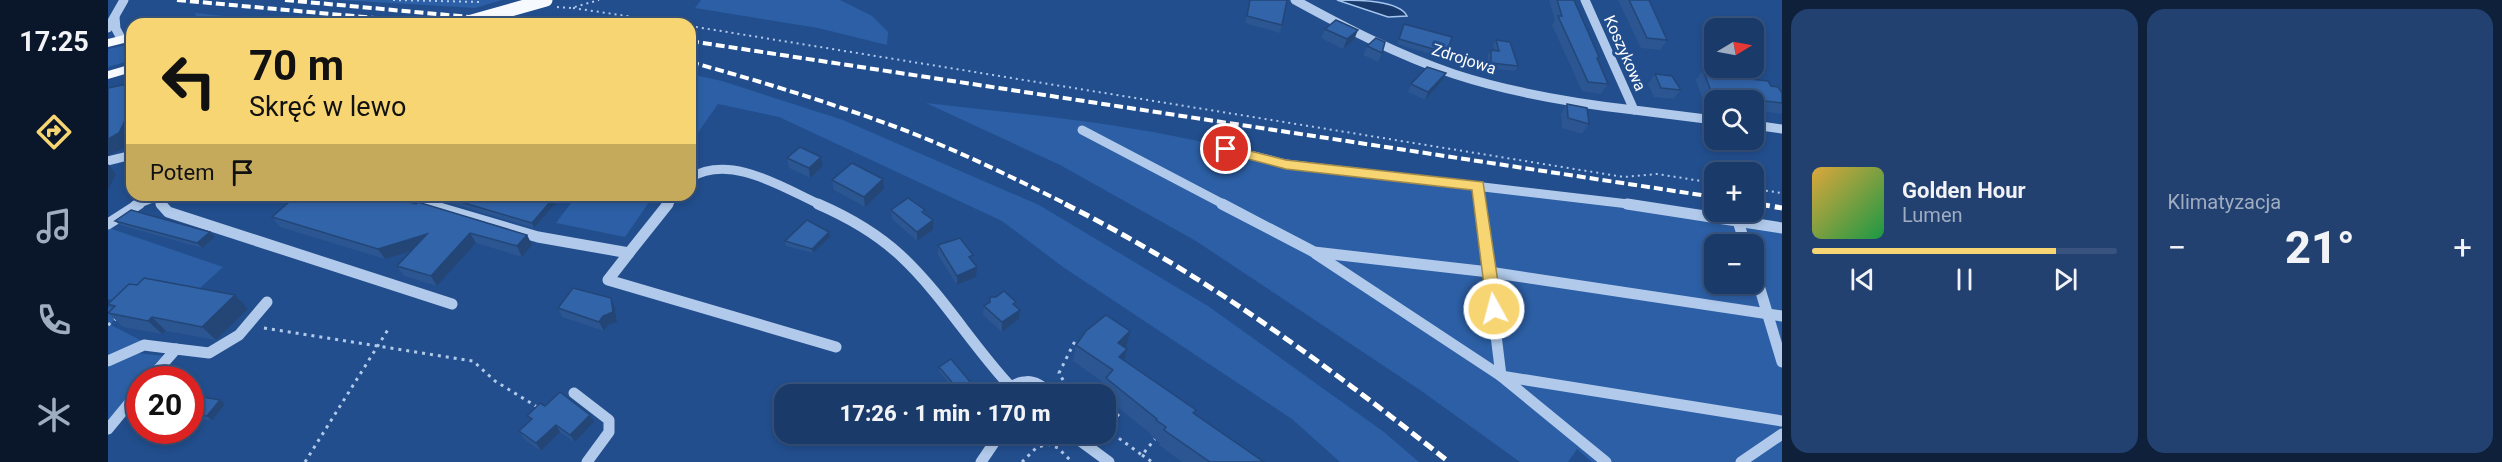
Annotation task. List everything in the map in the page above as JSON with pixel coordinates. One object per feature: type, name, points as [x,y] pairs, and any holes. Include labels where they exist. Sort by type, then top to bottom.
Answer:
[{"type":"main road","points":[[482,18],[546,0]]},
{"type":"main road","points":[[108,43],[126,38]]},
{"type":"main road","points":[[110,76],[126,70]]},
{"type":"street","name":"Zdrojowa","points":[[1295,0],[1393,48],[1455,74],[1560,100],[1634,110]]},
{"type":"street","name":"Koszykowa","points":[[1585,0],[1634,110],[1704,119]]},
{"type":"street","points":[[122,3],[110,23],[126,37]]},
{"type":"street","points":[[1764,126],[1782,129]]},
{"type":"street","points":[[1082,130],[1314,252],[1501,376],[1606,462]]},
{"type":"street","points":[[1226,149],[1286,164],[1478,186],[1704,217]]},
{"type":"street","points":[[108,161],[126,156]]},
{"type":"street","points":[[696,173],[701,169],[717,167],[746,172],[855,221],[882,239],[908,263],[1002,384]]},
{"type":"street","points":[[1478,186],[1501,376]]},
{"type":"street","points":[[108,224],[129,208],[146,201]]},
{"type":"street","points":[[160,201],[161,207],[168,212],[452,304]]},
{"type":"street","points":[[422,201],[538,237],[629,253]]},
{"type":"street","points":[[670,201],[608,280],[836,347]]},
{"type":"street","points":[[1743,222],[1782,228]]},
{"type":"street","points":[[1314,252],[1490,272],[1782,316]]},
{"type":"street","points":[[1762,294],[1782,362]]},
{"type":"street","points":[[108,361],[144,345],[209,353],[239,335],[267,302]]},
{"type":"street","points":[[161,366],[176,349]]},
{"type":"street","points":[[1501,376],[1782,421]]},
{"type":"street","points":[[1022,384],[1029,381],[1039,384]]},
{"type":"street","points":[[574,393],[609,420],[609,432],[586,462]]},
{"type":"street","points":[[108,429],[126,407]]},
{"type":"street","points":[[1741,462],[1782,434]]},
{"type":"street","points":[[981,462],[993,444]]},
{"type":"street","points":[[1085,444],[1109,462]]},
{"type":"path","points":[[478,2],[486,0]]},
{"type":"path","points":[[571,8],[639,18]]},
{"type":"path","points":[[696,27],[1578,170],[1624,177],[1657,174],[1704,181]]},
{"type":"path","points":[[1764,190],[1782,193]]},
{"type":"path","points":[[108,325],[119,317]]},
{"type":"path","points":[[247,326],[473,360],[495,381],[540,409]]},
{"type":"path","points":[[306,462],[389,328]]},
{"type":"path","points":[[1065,384],[1059,373],[1075,340],[1086,345]]},
{"type":"path","points":[[1116,417],[1119,414]]},
{"type":"path","points":[[1116,436],[1152,462]]},
{"type":"path","points":[[1142,455],[1155,439]]},
{"type":"path","points":[[1022,462],[1035,447],[1048,443],[1056,444],[1072,462]]},
{"type":"shaded area","points":[[340,0],[502,0],[475,8]]},
{"type":"shaded area","points":[[701,0],[840,0],[872,16],[888,32],[887,45],[818,28],[695,8]]},
{"type":"shaded area","points":[[1337,0],[1387,4],[1403,11],[1407,16],[1388,17]]},
{"type":"shaded area","points":[[195,13],[244,18],[197,18]]},
{"type":"shaded area","points":[[126,45],[126,62],[108,67],[108,49]]},
{"type":"shaded area","points":[[696,75],[722,81],[843,120],[1039,205],[1208,306],[1384,432],[1419,462],[1340,462],[1292,419],[1063,267],[1002,221],[779,117],[718,104],[696,135]]},
{"type":"shaded area","points":[[926,103],[1136,129],[1260,157],[1704,216],[1704,222],[1752,222],[1782,226],[1782,462],[1592,462],[1577,449],[1568,462],[1520,462],[1420,390],[1196,241],[1060,165]]},
{"type":"shaded area","points":[[572,201],[650,201],[625,237],[556,223]]},
{"type":"shaded area","points":[[108,228],[223,267],[198,290],[125,303],[108,299]]},
{"type":"shaded area","points":[[108,307],[120,309],[111,325],[142,341],[135,353],[166,356],[157,366],[126,366],[126,402],[108,422]]},
{"type":"building","points":[[1250,0],[1287,0],[1282,25],[1247,16]]},
{"type":"building","points":[[1557,0],[1574,0],[1608,84],[1588,82],[1558,16],[1562,16]]},
{"type":"building","points":[[1629,0],[1649,0],[1667,40],[1647,38]]},
{"type":"building","points":[[1336,20],[1358,30],[1347,39],[1325,29]]},
{"type":"building","points":[[1404,24],[1452,37],[1447,53],[1399,39]]},
{"type":"building","points":[[1376,38],[1385,42],[1382,53],[1367,46]]},
{"type":"building","points":[[1496,40],[1510,42],[1518,66],[1491,63],[1491,50],[1499,51]]},
{"type":"building","points":[[1427,67],[1446,73],[1428,92],[1411,84]]},
{"type":"building","points":[[1655,74],[1672,76],[1681,90],[1661,88]]},
{"type":"building","points":[[1706,78],[1768,81],[1771,86],[1778,87],[1782,93],[1782,103],[1764,101],[1764,90],[1711,90]]},
{"type":"building","points":[[126,84],[126,118],[119,133],[108,139],[108,88]]},
{"type":"building","points":[[1567,104],[1587,108],[1589,124],[1568,118]]},
{"type":"building","points":[[800,147],[821,157],[809,168],[787,158]]},
{"type":"building","points":[[852,163],[883,179],[864,197],[832,180]]},
{"type":"building","points":[[908,198],[925,210],[922,212],[933,220],[917,232],[891,210]]},
{"type":"building","points":[[290,201],[405,201],[416,204],[418,202],[527,235],[517,246],[470,233],[431,276],[397,266],[427,234],[378,249],[272,217]]},
{"type":"building","points":[[457,201],[551,201],[532,223]]},
{"type":"building","points":[[131,210],[210,232],[197,243],[115,221]]},
{"type":"building","points":[[807,220],[829,232],[812,249],[785,241]]},
{"type":"building","points":[[960,238],[973,255],[969,257],[977,267],[957,276],[938,245]]},
{"type":"building","points":[[144,278],[235,295],[202,327],[152,317],[148,321],[108,313],[115,306],[108,304],[129,284],[137,285]]},
{"type":"building","points":[[573,288],[611,298],[613,312],[603,316],[599,322],[558,308]]},
{"type":"building","points":[[1004,291],[1016,302],[1013,304],[1020,310],[1002,322],[984,306],[990,302],[990,297],[996,297]]},
{"type":"building","points":[[1106,315],[1130,331],[1118,343],[1127,349],[1119,357],[1196,410],[1193,413],[1264,462],[1210,462],[1164,430],[1166,427],[1106,378],[1113,370],[1076,345],[1086,331]]},
{"type":"building","points":[[951,359],[972,384],[953,384],[939,367]]},
{"type":"building","points":[[560,392],[590,415],[570,435],[556,425],[536,443],[519,431],[532,419],[527,416],[540,403],[545,406]]},
{"type":"building","points":[[204,397],[220,400],[207,416],[204,416]]},
{"type":"railway","points":[[177,0],[375,18]]},
{"type":"railway","points":[[285,0],[480,18]]},
{"type":"railway","points":[[696,42],[1704,195]]},
{"type":"railway","points":[[696,64],[794,92],[896,127],[962,154],[1068,205]]},
{"type":"railway","points":[[1065,204],[1166,260],[1263,323],[1311,356],[1449,462]]},
{"type":"railway","points":[[1764,205],[1782,208]]},
{"type":"route","points":[[1226,149],[1286,164],[1478,186],[1494,309]]}]
